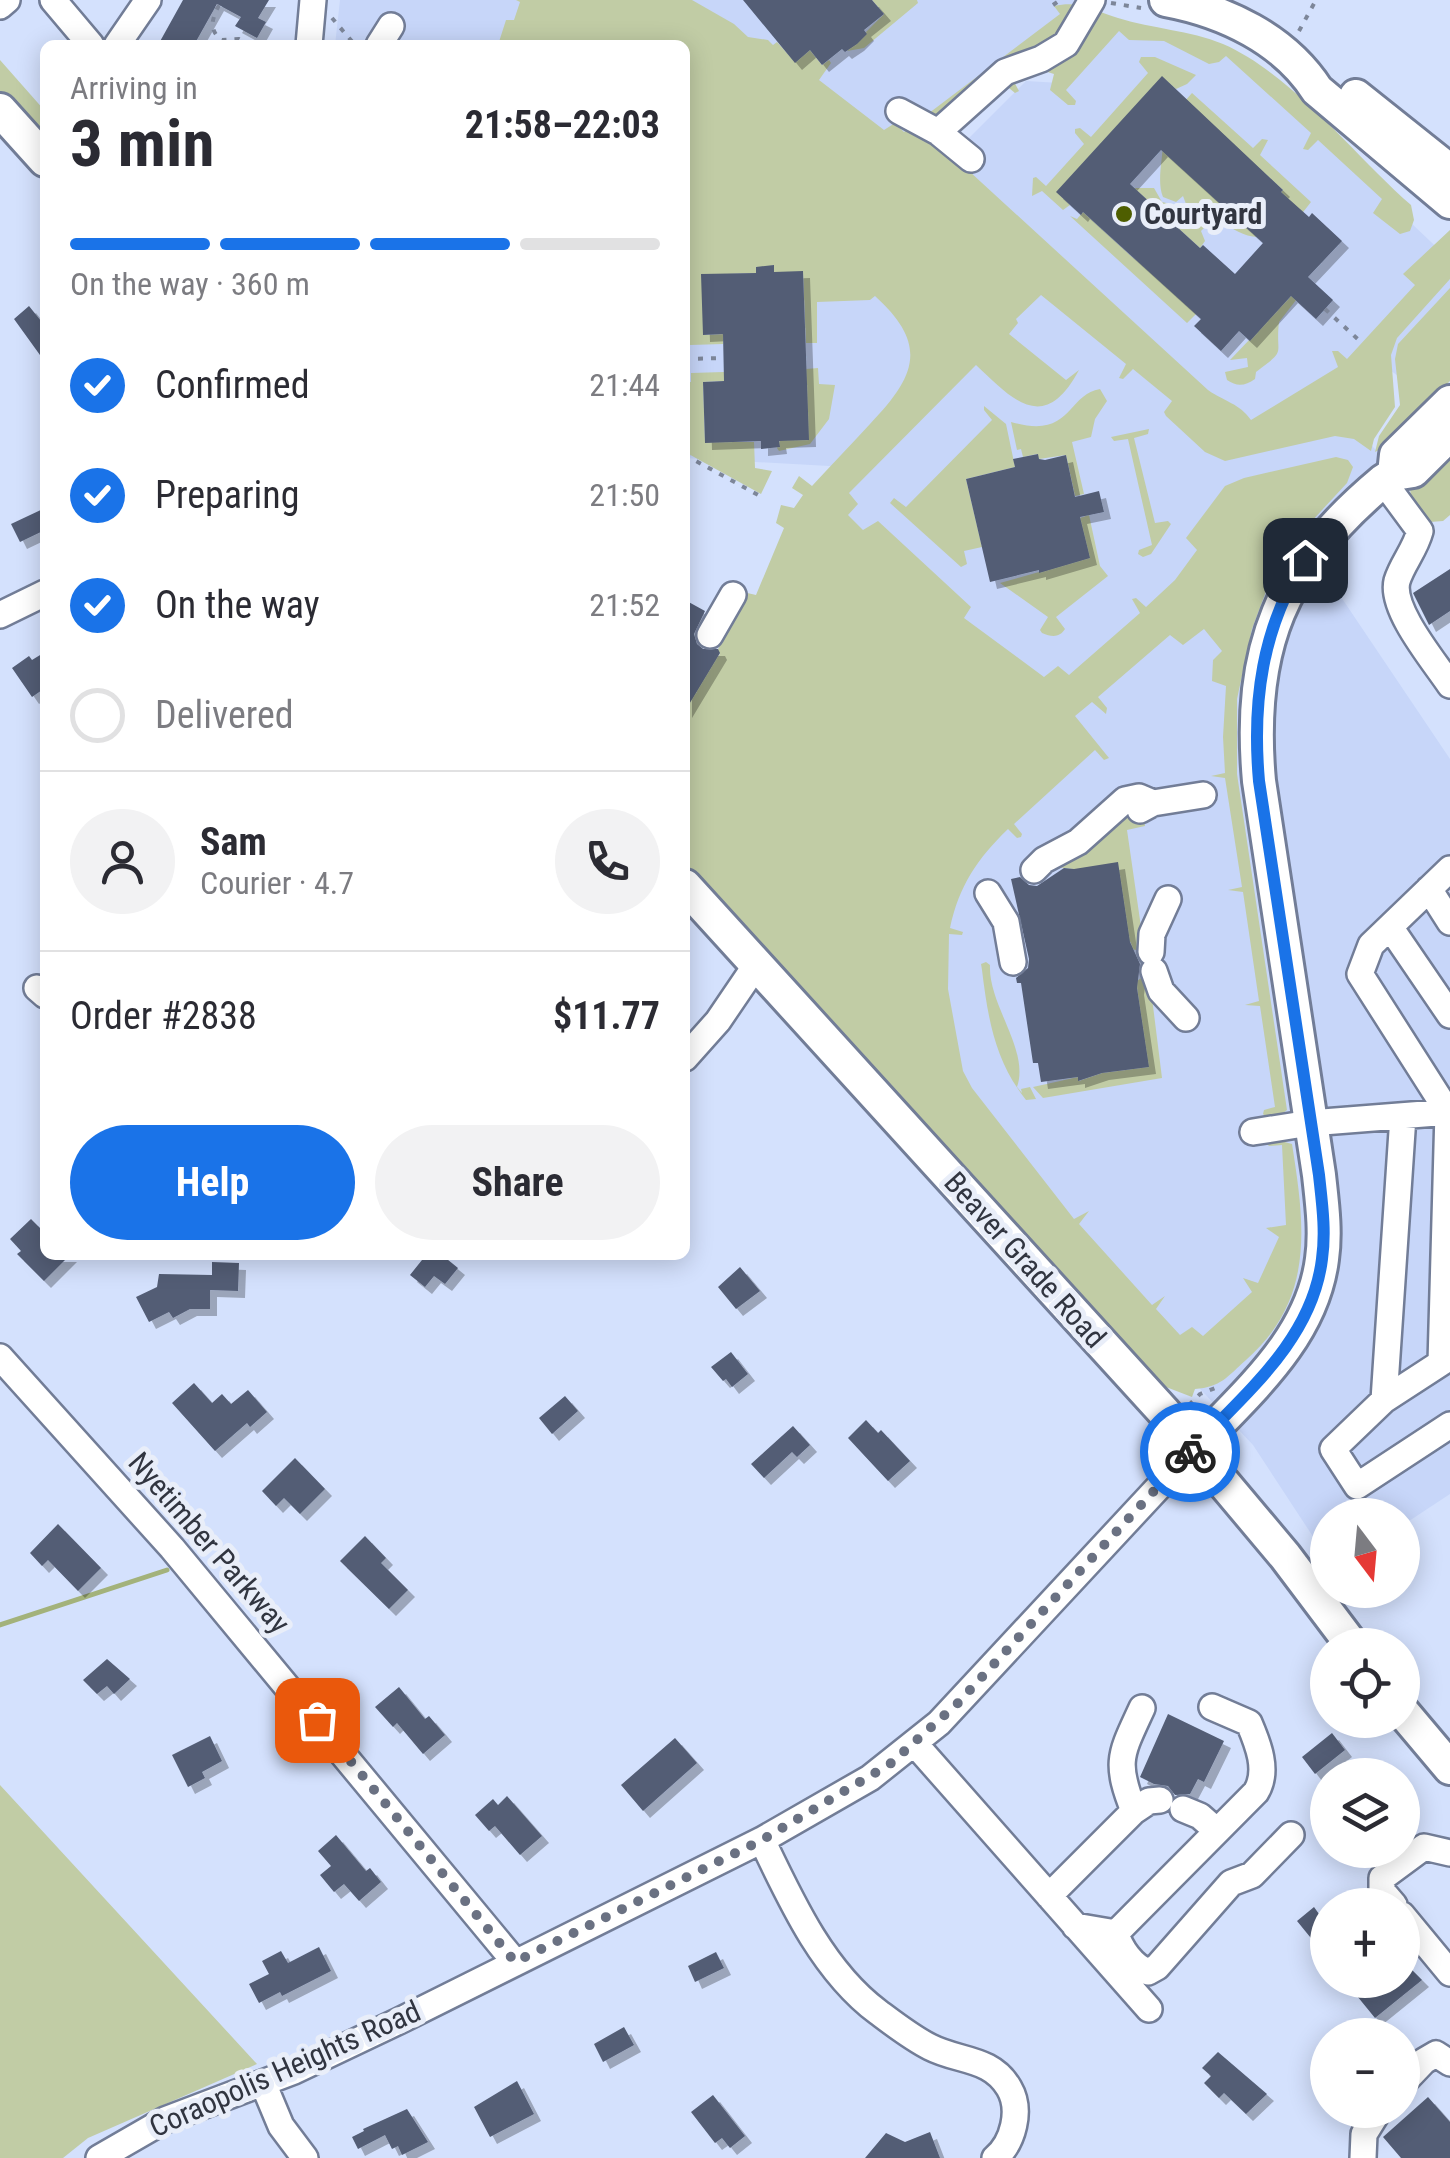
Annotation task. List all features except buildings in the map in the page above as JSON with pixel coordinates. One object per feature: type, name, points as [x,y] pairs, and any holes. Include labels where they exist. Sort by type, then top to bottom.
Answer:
[{"type":"main road","points":[[1156,4],[1211,11],[1240,24],[1296,63],[1330,76],[1450,171]]},
{"type":"main road","points":[[1296,63],[1317,90],[1450,202]]},
{"type":"main road","points":[[0,110],[40,154]]},
{"type":"main road","name":"Coraopolis Heights Road","points":[[1194,1448],[1293,1339],[1312,1299],[1324,1242],[1259,781],[1254,720],[1258,685],[1271,634],[1293,580],[1321,540],[1388,477],[1396,455],[1450,402]]},
{"type":"main road","name":"Coraopolis Heights Road","points":[[1388,477],[1412,471],[1450,434]]},
{"type":"main road","name":"Beaver Grade Road","points":[[690,891],[1194,1448],[1285,1556],[1339,1628]]},
{"type":"main road","points":[[1420,1732],[1450,1768]]},
{"type":"street","points":[[0,6],[7,0]]},
{"type":"street","points":[[53,0],[88,40]]},
{"type":"street","points":[[120,40],[148,0]]},
{"type":"street","points":[[938,132],[1005,72],[1066,44],[1092,0]]},
{"type":"street","points":[[310,40],[321,6]]},
{"type":"street","points":[[899,111],[938,132],[971,159]]},
{"type":"street","points":[[1388,477],[1420,531],[1414,551],[1398,578],[1397,601],[1450,685]]},
{"type":"street","points":[[710,634],[733,594]]},
{"type":"street","points":[[0,615],[40,595]]},
{"type":"street","points":[[1034,870],[1044,860],[1078,842],[1125,800],[1138,798],[1153,803],[1203,796]]},
{"type":"street","points":[[1450,869],[1371,945],[1360,974],[1449,1112],[1445,1360],[1384,1400],[1333,1449],[1357,1486],[1450,1425]]},
{"type":"street","points":[[1428,889],[1450,922]]},
{"type":"street","points":[[988,893],[1006,922],[1012,962]]},
{"type":"street","points":[[1168,900],[1152,934],[1153,962],[1161,990],[1186,1018]]},
{"type":"street","points":[[1390,927],[1450,1015]]},
{"type":"street","points":[[690,1052],[718,1020],[756,964]]},
{"type":"street","points":[[1252,1132],[1310,1123],[1449,1112]]},
{"type":"street","points":[[1384,1400],[1403,1116]]},
{"type":"street","name":"Nyetimber Parkway","points":[[0,1357],[172,1548],[515,1962]]},
{"type":"street","name":"Coraopolis Heights Road","points":[[99,2158],[164,2120],[327,2056],[762,1840],[870,1778],[915,1744],[983,1676],[1194,1448]]},
{"type":"street","points":[[1116,1933],[1262,1782],[1263,1769],[1248,1723],[1212,1706]]},
{"type":"street","points":[[1134,1811],[1120,1770],[1123,1749],[1142,1708]]},
{"type":"street","points":[[915,1744],[1148,2009]]},
{"type":"street","points":[[1049,1896],[1134,1811],[1149,1801],[1200,1816],[1217,1831]]},
{"type":"street","points":[[1116,1933],[1119,1945],[1148,1972],[1231,1883],[1252,1875],[1291,1835]]},
{"type":"street","points":[[762,1840],[791,1902],[841,1976],[876,2011],[931,2048],[992,2066],[1011,2091],[1015,2122],[1005,2150],[995,2158]]},
{"type":"street","points":[[1382,1888],[1382,1878],[1424,1847],[1450,1854]]},
{"type":"street","points":[[1198,1851],[1231,1883]]},
{"type":"street","points":[[1075,1926],[1116,1933]]},
{"type":"street","points":[[1420,1937],[1450,1973]]},
{"type":"street","points":[[1420,2065],[1436,2054],[1450,2063]]},
{"type":"street","points":[[263,2083],[281,2126],[305,2158]]},
{"type":"street","points":[[1363,2158],[1368,2128]]},
{"type":"path","points":[[1053,4],[1060,0]]},
{"type":"path","points":[[1092,0],[1156,4]]},
{"type":"path","points":[[1296,63],[1316,0]]},
{"type":"path","points":[[218,40],[212,24],[220,5]]},
{"type":"path","points":[[321,6],[351,40]]},
{"type":"path","points":[[217,37],[222,40]]},
{"type":"path","points":[[1325,309],[1362,343]]},
{"type":"path","points":[[690,359],[723,358]]},
{"type":"path","points":[[690,458],[760,496]]},
{"type":"shaded area","points":[[340,0],[1077,3],[901,153],[1006,260],[847,467],[690,458],[690,40],[336,40]]},
{"type":"shaded area","points":[[1116,26],[1228,49],[1450,260],[1450,329],[1402,379],[1370,355],[1245,426],[944,163],[1026,81],[1060,83]]},
{"type":"shaded area","points":[[1019,267],[1224,434],[1349,420],[1382,457],[1304,542],[1450,759],[1450,1494],[1420,1514],[1420,1498],[1310,1498],[1310,1532],[1253,1445],[914,1086],[818,504]]},
{"type":"green space","points":[[516,0],[692,0],[734,24],[748,37],[768,40],[773,45],[777,42],[795,62],[810,50],[822,65],[829,60],[831,63],[819,80],[884,130],[895,123],[904,132],[1060,14],[1054,6],[1080,5],[1223,44],[1249,57],[1298,95],[1411,205],[1414,220],[1410,231],[1400,234],[1373,213],[1382,199],[1318,140],[1308,150],[1303,149],[1311,133],[1226,56],[1209,64],[1164,41],[1129,40],[1119,31],[1066,90],[1075,105],[1068,105],[1050,90],[1054,74],[1038,69],[1011,76],[1019,91],[1015,93],[1003,83],[945,149],[1208,390],[1237,406],[1251,420],[1338,367],[1332,351],[1347,359],[1415,285],[1403,274],[1450,230],[1450,279],[1397,338],[1391,355],[1395,407],[1374,439],[1371,451],[1354,439],[1335,436],[1225,461],[1205,452],[1166,416],[1164,412],[1172,401],[1133,369],[1123,379],[1119,378],[1126,364],[1041,295],[1016,319],[1018,323],[1009,334],[1066,380],[1079,370],[1066,390],[1053,402],[1028,405],[1003,390],[976,365],[849,493],[858,504],[848,515],[863,530],[878,521],[971,607],[964,618],[1044,677],[1058,666],[1069,675],[1140,613],[1132,599],[1146,607],[1175,580],[1197,550],[1186,538],[1225,486],[1336,457],[1348,460],[1353,467],[1347,483],[1274,570],[1252,629],[1237,699],[1237,774],[1287,1110],[1278,1117],[1267,1118],[1263,1114],[1275,1107],[1260,1006],[1245,1005],[1259,1001],[1243,892],[1228,890],[1242,887],[1225,778],[1211,776],[1225,773],[1226,686],[1212,681],[1213,660],[1222,651],[1204,629],[1183,645],[1170,635],[1098,697],[1107,708],[1106,714],[1092,702],[1075,716],[1109,758],[1104,760],[1095,750],[1014,824],[1021,837],[1008,829],[997,840],[964,886],[950,928],[963,932],[949,934],[948,989],[963,1071],[972,1088],[1074,1219],[1089,1211],[1079,1224],[1152,1305],[1165,1296],[1156,1309],[1180,1335],[1192,1327],[1203,1336],[1252,1292],[1243,1278],[1258,1283],[1279,1237],[1266,1228],[1286,1225],[1282,1145],[1266,1143],[1292,1144],[1300,1204],[1300,1260],[1284,1312],[1246,1360],[1218,1383],[1195,1389],[1192,1397],[1166,1387],[690,873],[690,698],[720,654],[720,645],[715,642],[743,592],[756,595],[784,528],[776,523],[781,505],[794,508],[803,495],[792,488],[799,476],[812,486],[886,407],[906,375],[909,345],[892,314],[875,296],[870,300],[817,302],[817,343],[806,343],[803,272],[774,272],[773,265],[759,273],[756,266],[756,273],[702,275],[704,335],[723,334],[723,344],[690,345],[690,40],[500,40],[506,20],[514,20],[520,2]]},
{"type":"green space","points":[[872,0],[918,3],[864,48],[847,51],[884,14]]},
{"type":"green space","points":[[1141,57],[1155,57],[1196,75],[1176,89],[1162,77],[1057,192],[1070,205],[1063,210],[1042,191],[1032,196],[1033,178],[1046,186],[1084,144],[1075,129],[1080,128],[1091,137],[1148,73],[1139,62]]},
{"type":"green space","points":[[0,60],[40,105],[40,139],[0,94]]},
{"type":"green space","points":[[1192,93],[1253,148],[1262,139],[1268,140],[1260,155],[1311,202],[1300,216],[1283,190],[1185,101]]},
{"type":"green space","points":[[1163,136],[1258,237],[1238,232],[1205,210],[1186,204],[1183,196],[1176,202],[1163,197]]},
{"type":"green space","points":[[1134,188],[1154,188],[1162,202],[1201,211],[1218,226],[1209,223],[1201,231],[1205,241],[1200,248]]},
{"type":"green space","points":[[1083,212],[1132,257],[1201,309],[1187,323],[1070,216],[1077,219]]},
{"type":"green space","points":[[1450,288],[1450,381],[1385,447],[1375,452],[1379,436],[1400,405],[1395,359],[1398,344]]},
{"type":"green space","points":[[1297,290],[1300,295],[1279,322],[1276,355],[1256,372],[1255,379],[1238,385],[1227,380],[1225,372],[1248,367],[1247,358],[1230,360]]},
{"type":"green space","points":[[818,368],[819,384],[835,385],[829,419],[810,444],[779,451],[806,369]]},
{"type":"green space","points":[[724,372],[724,381],[703,382],[705,442],[754,442],[755,468],[772,471],[761,494],[690,455],[691,373]]},
{"type":"green space","points":[[1100,389],[1107,401],[1095,419],[1091,437],[1072,442],[1084,494],[1075,496],[1066,455],[1023,457],[1021,449],[1017,450],[1011,422],[1031,426],[1057,421],[1080,399]]},
{"type":"green space","points":[[984,406],[1006,424],[1015,467],[966,479],[982,547],[964,551],[967,564],[961,567],[890,503],[894,498],[906,507],[992,420]]},
{"type":"green space","points":[[1149,429],[1148,434],[1134,438],[1155,523],[1171,524],[1151,554],[1143,557],[1139,550],[1152,545],[1128,439],[1114,441],[1111,437]]},
{"type":"green space","points":[[1450,455],[1450,515],[1443,521],[1430,522],[1412,503],[1410,489]]},
{"type":"green space","points":[[1089,515],[1100,566],[1108,576],[1056,617],[1065,629],[1063,632],[1055,636],[1042,633],[1048,617],[1000,583],[1089,558],[1080,518]]},
{"type":"green space","points":[[1144,818],[1145,826],[1127,830],[1141,927],[1140,951],[1132,949],[1074,869],[1054,867],[1115,821]]},
{"type":"green space","points":[[986,962],[1018,1058],[1017,1087],[1022,1093],[1021,1089],[1030,1087],[1036,1099],[1026,1100],[1015,1085],[1000,1055],[984,988],[981,964]]},
{"type":"green space","points":[[1144,976],[1152,998],[1162,1078],[1043,1098],[1033,1087],[1148,1067],[1137,988],[1137,981]]},
{"type":"green space","points":[[0,1785],[257,2064],[88,2138],[63,2158],[0,2158]]},
{"type":"waterway","points":[[0,1625],[167,1570]]},
{"type":"way so far","points":[[317,1720],[515,1962],[762,1840],[890,1764],[939,1723],[1190,1452]]},
{"type":"place","name":"Courtyard","points":[[1124,214]]},
{"type":"route","points":[[1190,1452],[1293,1339],[1312,1299],[1322,1262],[1319,1175],[1259,781],[1254,720],[1271,634],[1281,604],[1305,560]]}]
